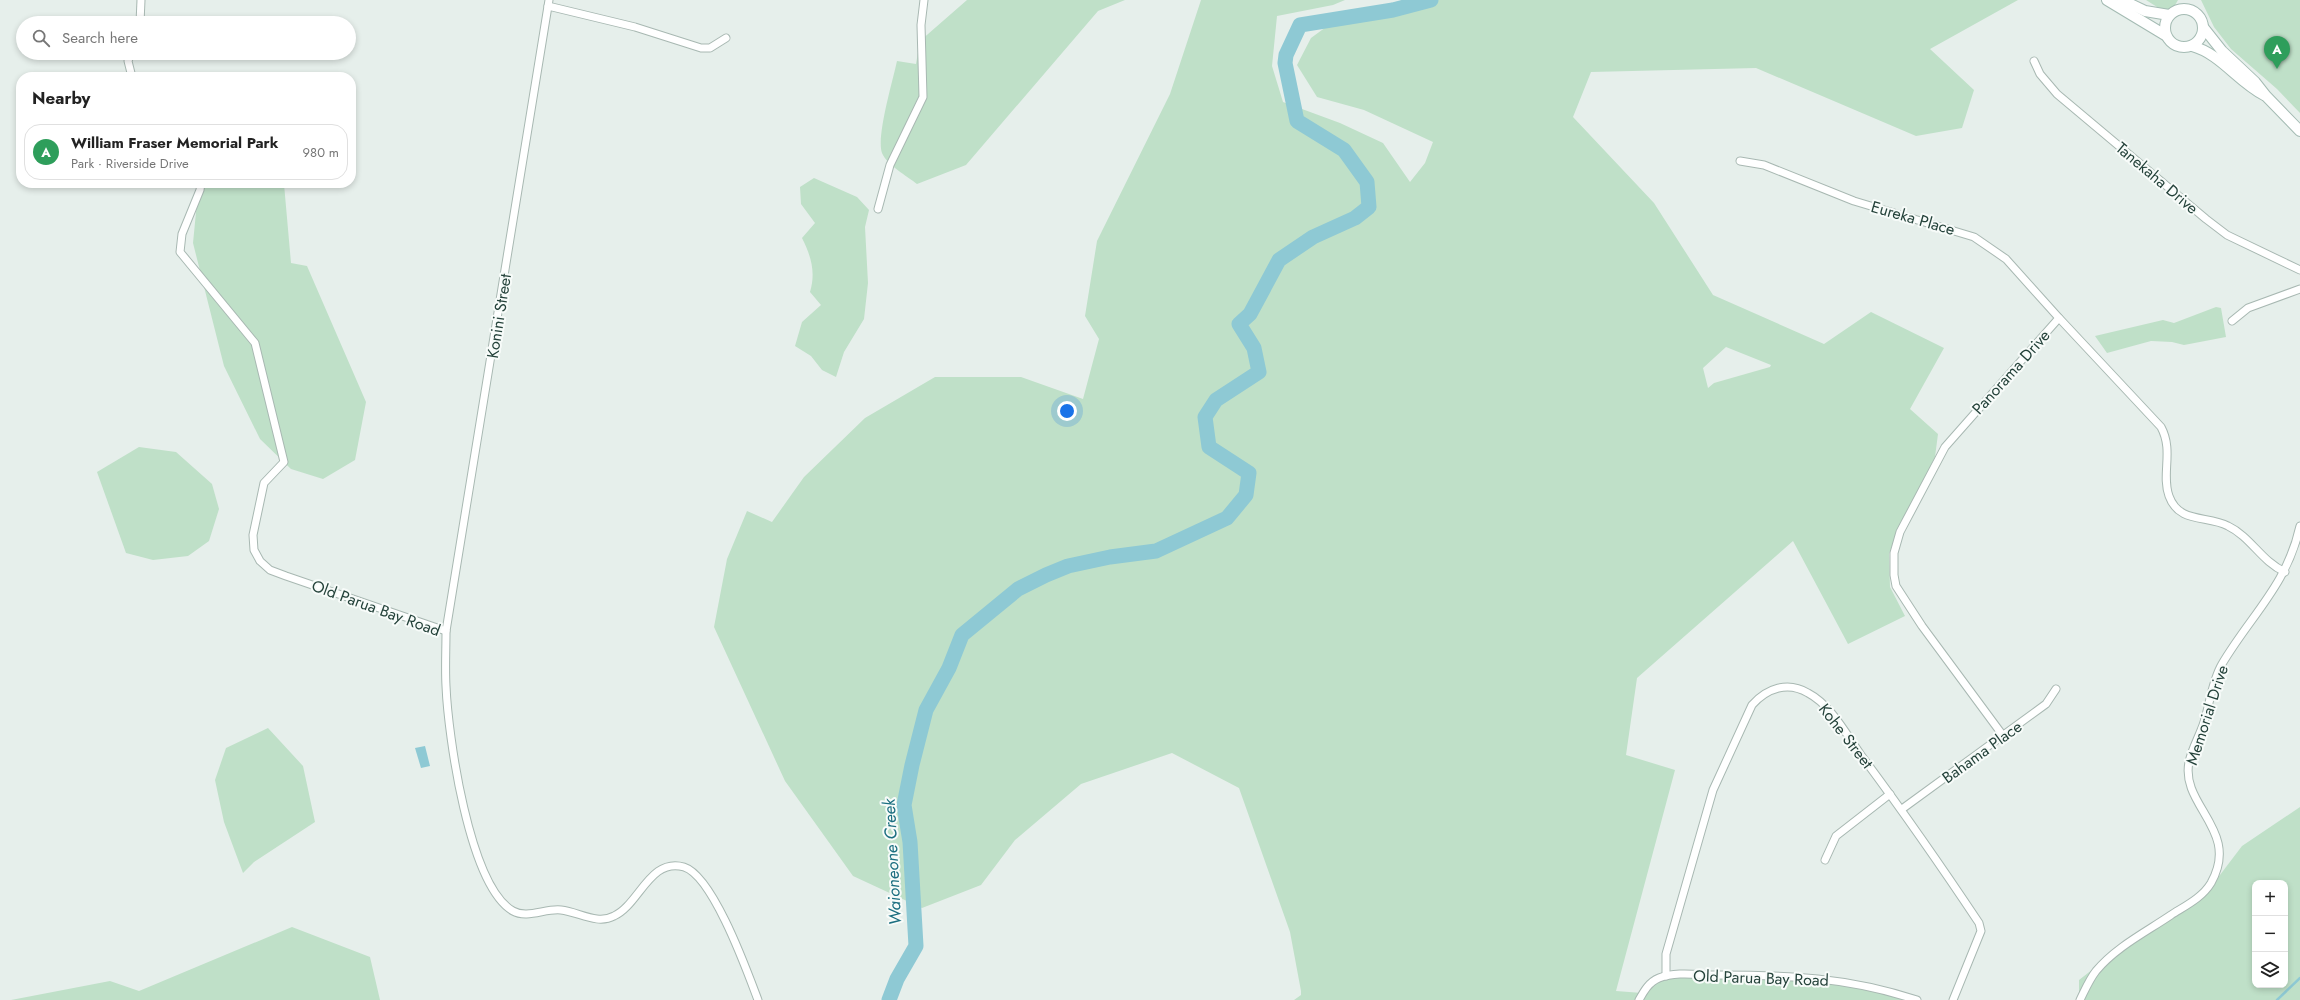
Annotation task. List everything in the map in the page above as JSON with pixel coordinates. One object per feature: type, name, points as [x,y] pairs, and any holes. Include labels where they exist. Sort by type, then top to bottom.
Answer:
[{"type":"main road","points":[[2107,0],[2165,35],[2173,43],[2179,46],[2192,46],[2208,52],[2250,88],[2266,96]]},
{"type":"main road","points":[[2122,0],[2145,11],[2169,15]]},
{"type":"main road","points":[[2193,0],[2194,11]]},
{"type":"main road","points":[[2165,35],[2166,21],[2169,15],[2180,5],[2194,11],[2200,17],[2203,27],[2222,51],[2255,82],[2266,96],[2300,131]]},
{"type":"main road","points":[[2192,46],[2201,36],[2203,27]]},
{"type":"street","points":[[140,16],[141,0]]},
{"type":"street","points":[[878,209],[890,165],[923,97],[922,25],[924,0]]},
{"type":"street","points":[[549,3],[635,27],[701,48],[710,48],[726,38]]},
{"type":"street","name":"Konini Street","points":[[446,631],[549,3]]},
{"type":"street","points":[[128,60],[131,72]]},
{"type":"street","name":"Tanekaha Drive","points":[[2034,61],[2040,74],[2056,94],[2206,219],[2227,235],[2300,270]]},
{"type":"street","name":"Eureka Place","points":[[1740,161],[1764,165],[1854,201],[1974,237],[2006,259],[2059,318]]},
{"type":"street","name":"Old Parua Bay Road","points":[[199,188],[182,234],[180,252],[255,343],[284,462],[264,483],[253,535],[254,550],[260,561],[270,570],[446,631],[447,703],[463,800],[477,854],[486,877],[501,901],[512,910],[522,914],[560,910],[597,919],[610,918],[621,913],[654,875],[672,866],[684,867],[701,877],[709,888],[758,1000]]},
{"type":"street","points":[[2232,321],[2248,308],[2300,289]]},
{"type":"street","name":"Panorama Drive","points":[[2004,737],[1922,626],[1896,586],[1894,575],[1894,553],[1900,532],[1945,447],[2059,318],[2161,427],[2168,448],[2168,494],[2177,510],[2188,516],[2228,526],[2244,537],[2266,561],[2285,572]]},
{"type":"street","name":"Memorial Drive","points":[[2080,1000],[2091,978],[2106,960],[2198,898],[2212,882],[2217,865],[2218,837],[2190,784],[2188,774],[2190,759],[2204,722],[2221,666],[2285,572],[2294,550],[2300,526]]},
{"type":"street","name":"Kohe Street","points":[[1666,976],[1666,954],[1713,790],[1746,716],[1760,696],[1769,690],[1789,686],[1809,693],[1828,709],[1902,809],[1980,923],[1981,931],[1953,1000]]},
{"type":"street","name":"Bahama Place","points":[[1902,809],[2004,737],[2046,704],[2056,689]]},
{"type":"street","points":[[1826,860],[1836,836],[1890,794]]},
{"type":"street","name":"Old Parua Bay Road","points":[[1639,1000],[1648,985],[1658,978],[1688,974],[1815,977],[1893,992],[1917,1000]]},
{"type":"street","points":[[1893,992],[1896,1000]]},
{"type":"green space","points":[[967,0],[1125,0],[1098,11],[966,165],[917,184],[888,162],[882,153],[881,135],[883,122],[897,61],[916,64],[920,41]]},
{"type":"green space","points":[[1201,0],[1345,0],[1333,5],[1277,16],[1272,66],[1283,102],[1340,123],[1383,143],[1410,182],[1425,163],[1433,142],[1364,110],[1317,97],[1297,65],[1311,38],[1341,16],[1404,0],[2018,0],[1930,49],[1974,90],[1962,128],[1916,136],[1756,68],[1591,72],[1573,117],[1654,203],[1713,295],[1824,344],[1871,312],[1944,348],[1910,409],[1938,434],[1935,457],[1896,534],[1889,554],[1890,587],[1905,616],[1848,644],[1793,541],[1637,678],[1626,755],[1675,770],[1616,991],[1642,993],[1663,977],[1811,978],[1912,1000],[1294,1000],[1301,995],[1301,991],[1290,932],[1239,788],[1172,753],[1081,784],[1015,840],[981,885],[922,908],[853,876],[785,781],[714,627],[727,559],[747,511],[772,522],[804,477],[865,418],[935,377],[1021,377],[1083,399],[1099,339],[1085,316],[1097,241],[1170,94]],"holes":[[[1726,347],[1771,365],[1770,367],[1714,383],[1708,388],[1703,368]]]},
{"type":"green space","points":[[2146,0],[2178,0],[2174,7],[2165,12]]},
{"type":"green space","points":[[2201,0],[2300,0],[2300,113],[2277,89],[2231,49],[2214,27]]},
{"type":"green space","points":[[814,178],[857,197],[869,210],[865,227],[868,283],[864,319],[844,352],[836,377],[822,370],[811,356],[795,346],[802,322],[821,305],[810,292],[813,278],[812,264],[802,238],[815,223],[801,204],[800,187]]},
{"type":"green space","points":[[201,188],[284,188],[291,263],[307,266],[366,402],[355,460],[323,479],[291,469],[260,439],[224,366],[193,243],[198,192]]},
{"type":"green space","points":[[2216,307],[2221,308],[2226,337],[2184,345],[2172,342],[2151,341],[2107,353],[2095,336],[2163,320],[2174,323]]},
{"type":"green space","points":[[139,447],[176,452],[212,484],[219,509],[209,541],[188,556],[153,560],[126,553],[97,472]]},
{"type":"green space","points":[[268,728],[303,766],[315,822],[254,862],[243,873],[224,822],[215,780],[226,748]]},
{"type":"green space","points":[[2300,807],[2300,1000],[2079,1000],[2079,980],[2129,941],[2204,896],[2242,846]]},
{"type":"green space","points":[[292,927],[370,957],[380,1000],[11,1000],[110,981],[139,991]]},
{"type":"water","points":[[425,746],[430,766],[421,768],[415,748]]},
{"type":"waterway","name":"Waioneone Creek","points":[[889,1000],[897,979],[916,946],[910,842],[904,805],[912,765],[926,710],[949,668],[962,635],[1018,589],[1046,575],[1068,566],[1110,557],[1156,551],[1227,518],[1246,495],[1249,473],[1209,447],[1205,417],[1216,400],[1259,372],[1254,348],[1239,324],[1250,314],[1279,260],[1313,237],[1355,218],[1369,207],[1367,182],[1344,150],[1297,121],[1285,63],[1286,55],[1300,25],[1393,10],[1431,0]]},
{"type":"waterway","points":[[2277,1000],[2300,978]]},
{"type":"place","name":"William Fraser Memorial Park","points":[[2277,69]]}]
